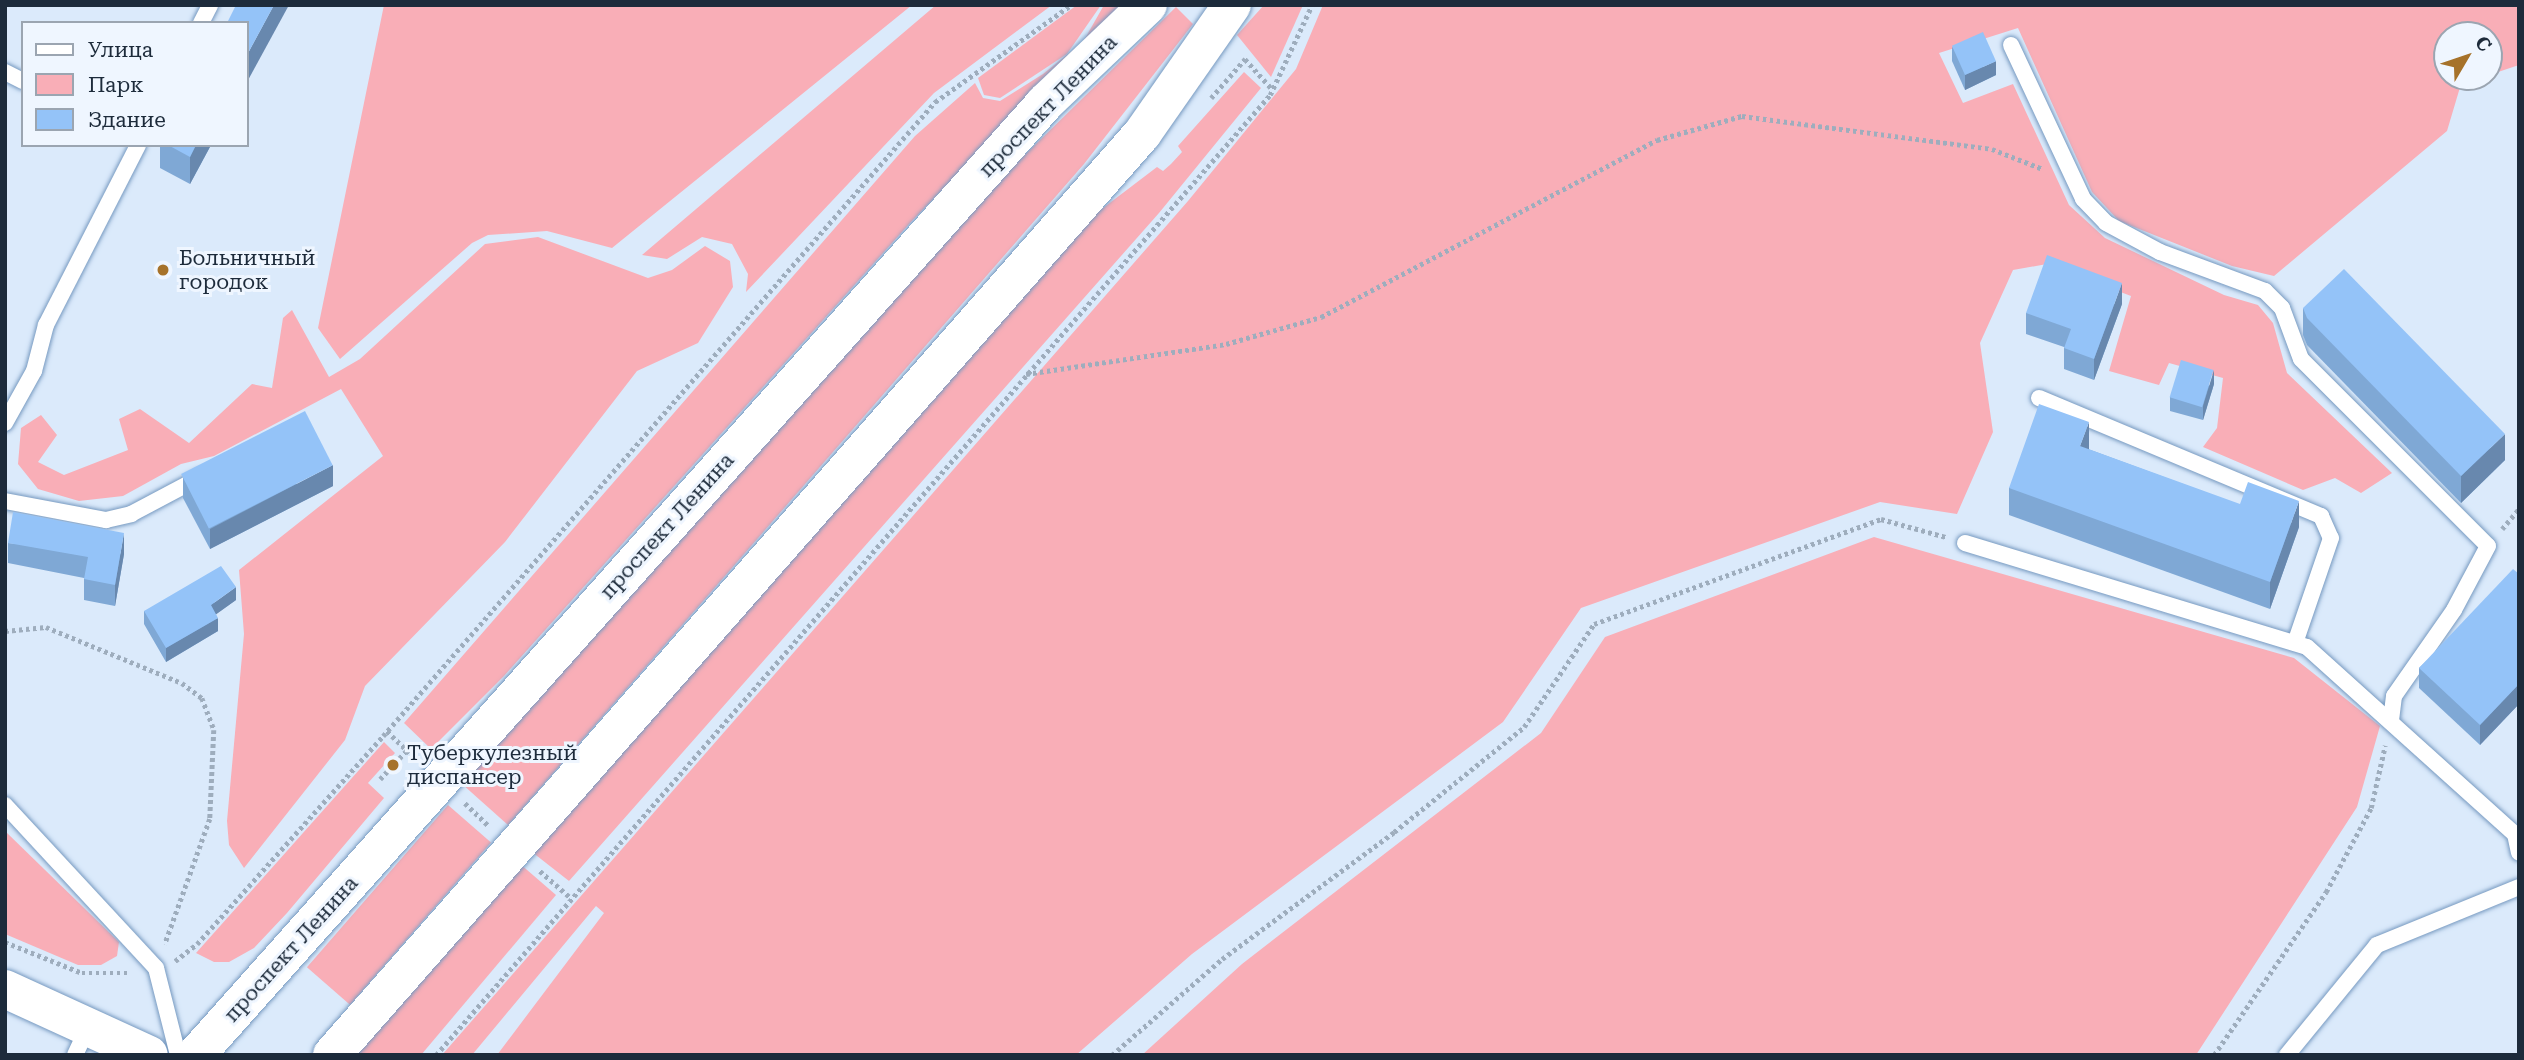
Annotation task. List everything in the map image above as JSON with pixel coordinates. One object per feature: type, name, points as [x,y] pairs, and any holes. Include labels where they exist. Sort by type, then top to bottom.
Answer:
[{"type":"street","name":"проспект Ленина","points":[[196,1055],[1045,103],[1148,5]]},
{"type":"street","points":[[332,1055],[1142,134],[1232,5]]},
{"type":"street","points":[[5,989],[82,1041],[149,1055]]},
{"type":"lane","points":[[202,21],[211,5]]},
{"type":"lane","points":[[2011,45],[2083,199],[2106,223],[2160,252],[2265,291],[2282,307],[2301,359],[2488,546],[2454,610],[2394,696],[2391,720]]},
{"type":"lane","points":[[5,72],[21,80]]},
{"type":"lane","points":[[5,423],[34,370],[46,325],[137,147]]},
{"type":"lane","points":[[2039,398],[2321,516],[2331,538],[2295,643]]},
{"type":"lane","points":[[5,501],[106,520],[131,514],[214,470]]},
{"type":"lane","points":[[1965,542],[2307,647],[2515,834],[2519,853]]},
{"type":"lane","points":[[5,805],[156,968],[178,1055]]},
{"type":"lane","points":[[2287,1055],[2377,945],[2519,887]]},
{"type":"path","points":[[5,942],[82,973],[156,968],[178,960],[197,944],[387,731],[935,102],[1071,5]]},
{"type":"path","points":[[436,1055],[1272,89],[1312,5]]},
{"type":"path","points":[[1236,49],[1272,89]]},
{"type":"path","points":[[1026,374],[1226,344],[1321,317],[1657,140],[1742,116],[1992,149],[2074,181]]},
{"type":"path","points":[[1112,1055],[1222,959],[1394,832],[1524,727],[1594,624],[1881,519],[1965,542]]},
{"type":"path","points":[[5,631],[46,626],[182,683],[202,698],[214,730],[211,819],[156,968]]},
{"type":"path","points":[[2214,1055],[2326,892],[2371,808],[2391,720]]},
{"type":"path","points":[[387,731],[413,756]]},
{"type":"path","points":[[380,779],[407,750]]},
{"type":"path","points":[[459,798],[488,825]]},
{"type":"path","points":[[536,868],[571,898]]},
{"type":"green space","points":[[384,5],[912,5],[612,248],[547,231],[488,235],[472,243],[340,359],[318,328]]},
{"type":"green space","points":[[936,5],[1052,5],[934,93],[746,292],[748,274],[732,244],[702,237],[667,259],[642,255]]},
{"type":"green space","points":[[1077,5],[1101,5],[1067,54],[1000,98],[984,95],[978,78]]},
{"type":"green space","points":[[1104,5],[1132,5],[1020,109],[910,223],[504,676],[431,749],[404,723],[915,136],[975,83],[983,98],[1000,101],[1043,74],[1083,42]]},
{"type":"green space","points":[[1264,5],[1303,5],[1271,77],[1237,35]]},
{"type":"green space","points":[[1323,5],[2519,5],[2519,65],[2503,70],[2503,21],[2433,21],[2433,91],[2459,91],[2447,131],[2274,276],[2232,266],[2119,221],[2092,192],[2018,28],[1939,53],[1963,103],[2013,84],[2069,205],[2105,238],[2224,295],[2258,305],[2273,323],[2287,373],[2392,473],[2361,493],[2335,478],[2303,490],[2203,447],[2217,428],[2223,378],[2169,363],[2159,385],[2109,371],[2131,296],[2047,264],[2013,270],[1980,343],[1993,432],[1957,514],[1880,502],[1581,608],[1503,722],[1192,954],[1076,1055],[497,1055],[604,913],[596,906],[472,1055],[442,1055],[1188,201],[1296,69]]},
{"type":"green space","points":[[1176,7],[1193,24],[1084,164],[508,825],[462,784],[991,188]]},
{"type":"green space","points":[[1244,72],[1261,88],[1159,213],[569,881],[532,852],[1086,221],[1157,167],[1163,171],[1171,164],[1182,152],[1178,146]]},
{"type":"green space","points":[[538,237],[648,278],[672,270],[705,246],[730,261],[733,287],[698,343],[637,371],[505,542],[365,686],[345,740],[244,868],[229,845],[227,821],[244,634],[239,570],[383,456],[341,389],[214,456],[181,464],[123,496],[79,501],[38,489],[18,464],[21,428],[41,415],[57,435],[38,462],[64,475],[128,450],[119,419],[140,409],[189,443],[252,384],[272,388],[283,318],[292,310],[329,377],[360,359],[485,244]]},
{"type":"green space","points":[[1874,537],[2294,658],[2380,726],[2357,807],[2196,1055],[1142,1055],[1242,964],[1541,733],[1605,637]]},
{"type":"green space","points":[[384,742],[395,753],[368,783],[384,798],[287,913],[254,948],[229,962],[214,962],[196,953]]},
{"type":"green space","points":[[448,805],[491,842],[350,1005],[307,967]]},
{"type":"green space","points":[[5,831],[119,942],[117,956],[101,965],[78,965],[5,934]]},
{"type":"green space","points":[[519,863],[556,895],[421,1055],[356,1055]]},
{"type":"building","points":[[236,5],[274,5],[248,53],[248,21],[228,21]]},
{"type":"building","points":[[1983,32],[1996,61],[1965,75],[1952,46]]},
{"type":"building","points":[[172,147],[195,147],[190,157]]},
{"type":"building","points":[[2047,255],[2122,283],[2094,359],[2064,348],[2071,329],[2026,313]]},
{"type":"building","points":[[2344,269],[2505,434],[2461,476],[2307,318],[2303,308]]},
{"type":"building","points":[[2181,360],[2214,370],[2202,407],[2170,397]]},
{"type":"building","points":[[2039,404],[2089,422],[2080,446],[2240,504],[2248,482],[2299,501],[2270,582],[2009,488]]},
{"type":"building","points":[[305,411],[333,465],[209,528],[181,474]]},
{"type":"building","points":[[13,512],[124,533],[115,585],[84,579],[88,557],[8,543]]},
{"type":"building","points":[[221,566],[236,587],[211,605],[218,618],[166,648],[144,611]]},
{"type":"building","points":[[2513,569],[2519,574],[2519,684],[2480,725],[2419,668]]},
{"type":"place","name":"Больничный городок","points":[[163,270]]},
{"type":"place","name":"Туберкулезный диспансер","points":[[393,765]]}]
